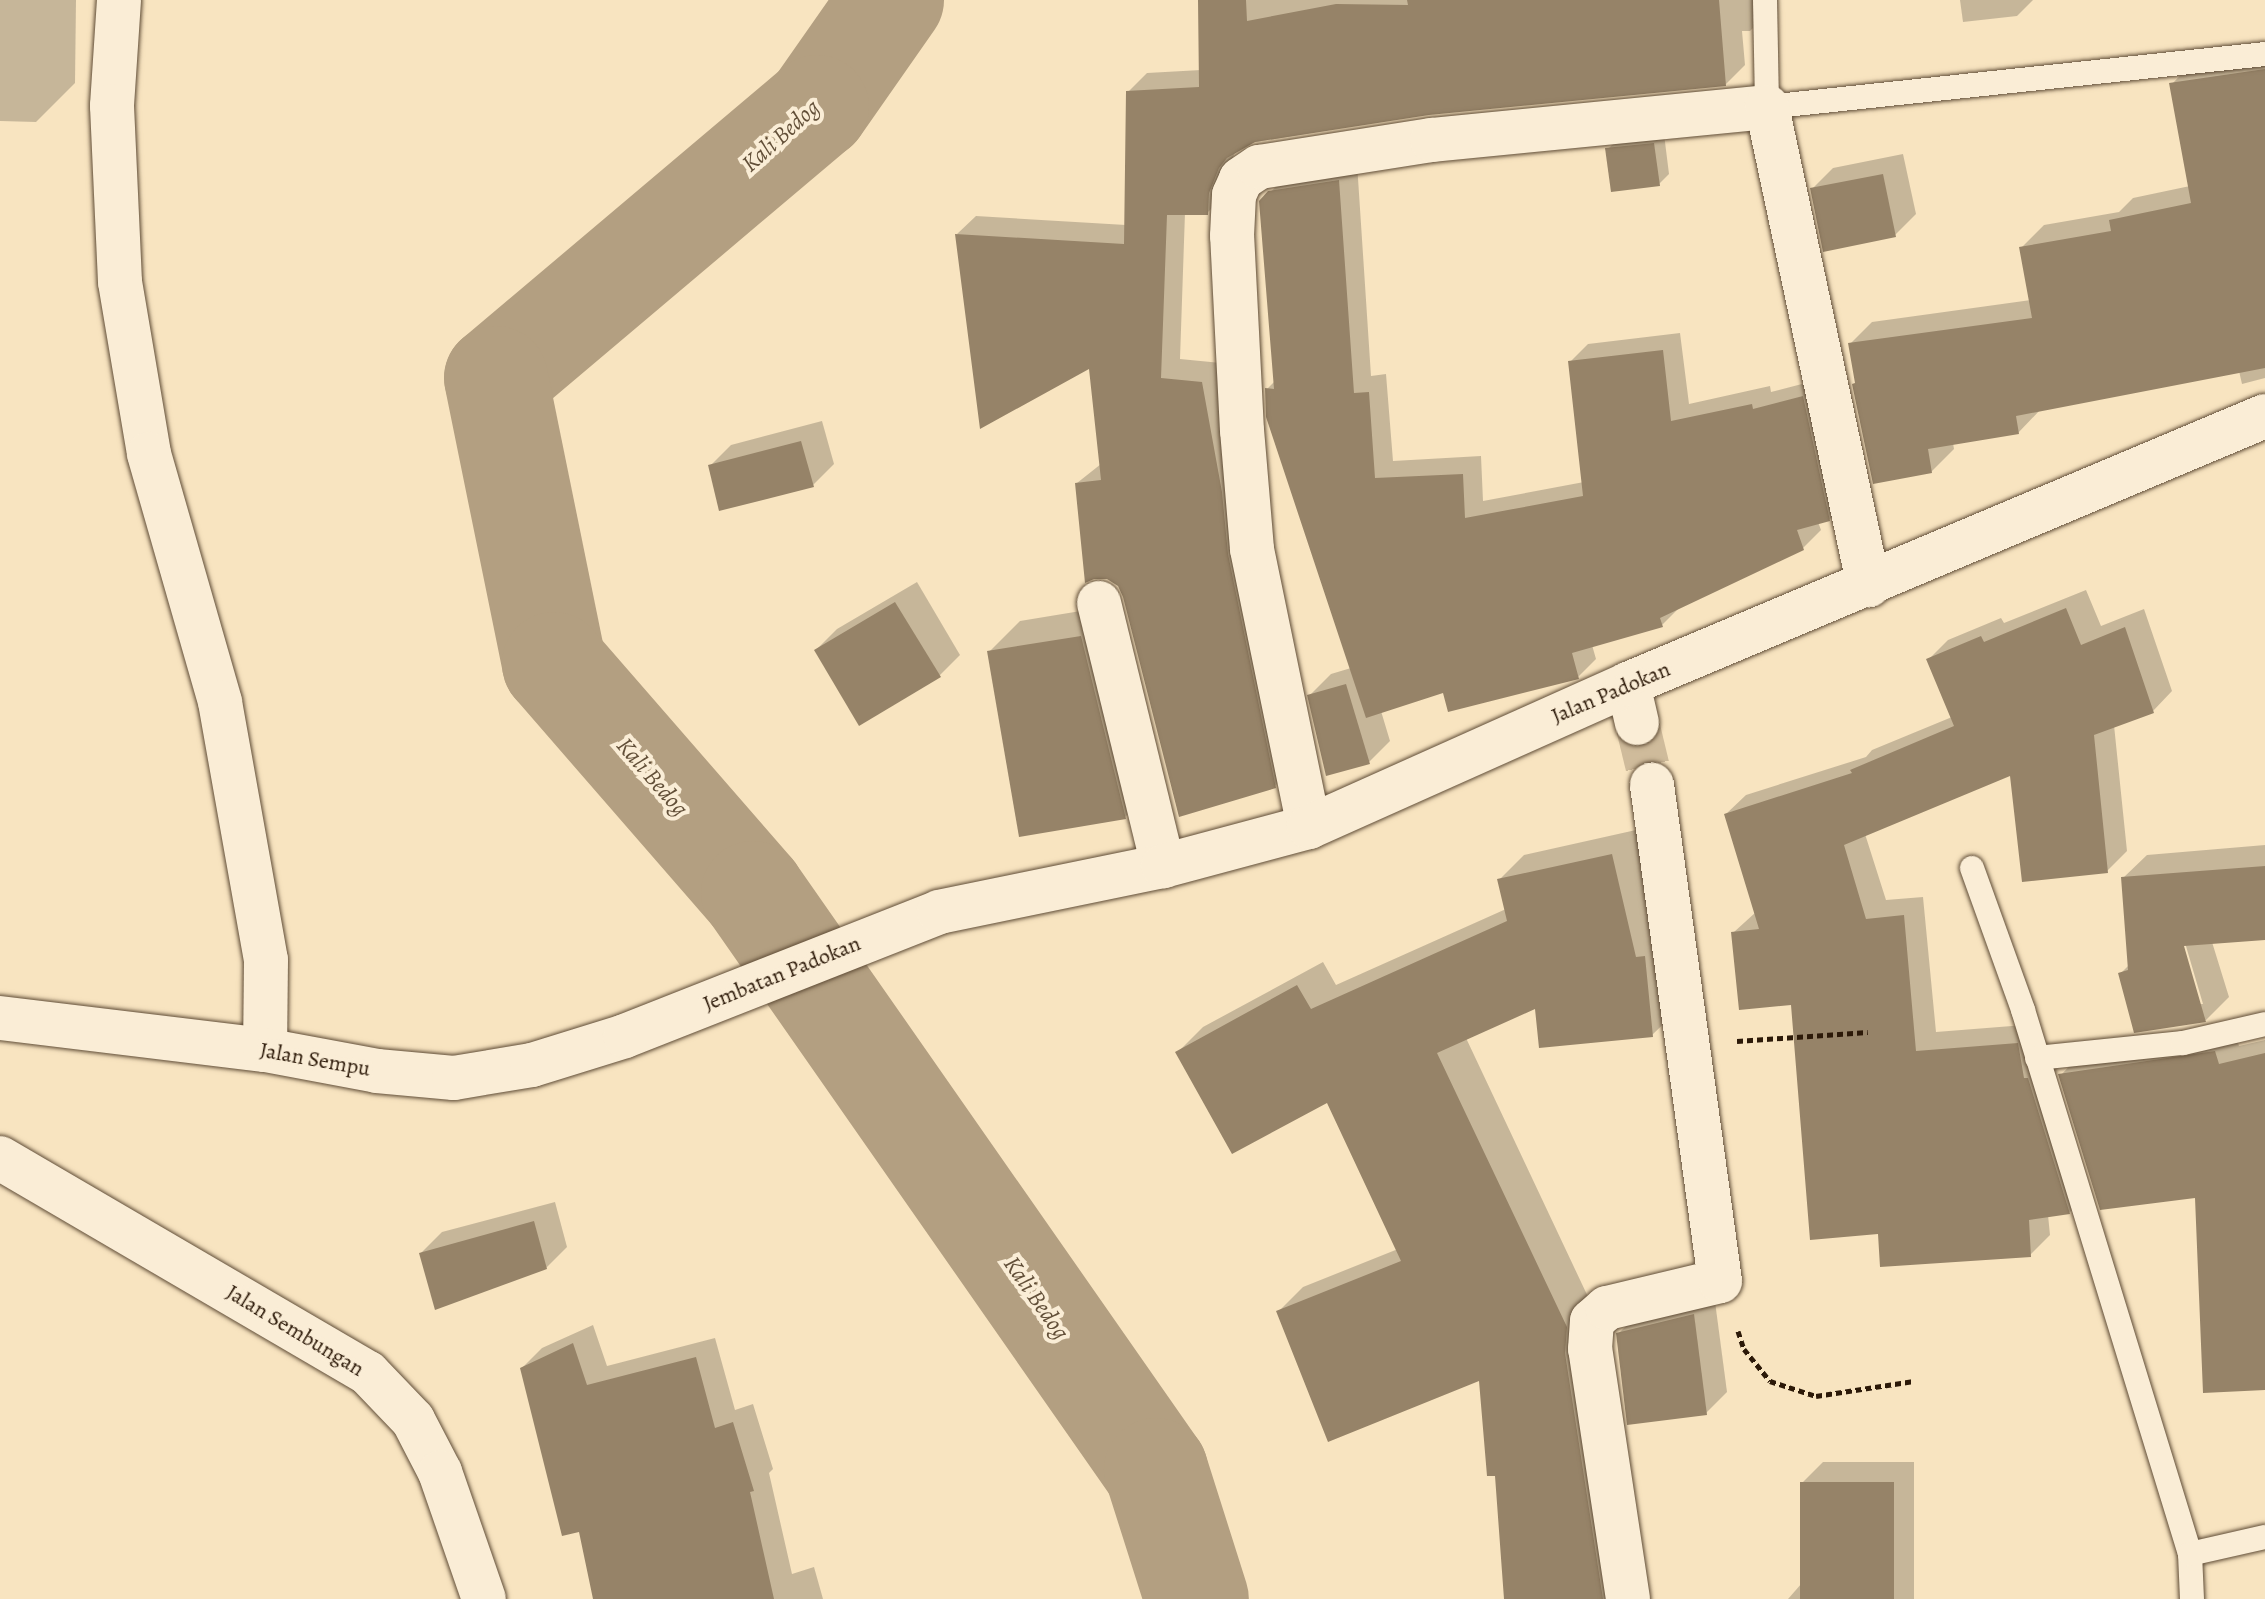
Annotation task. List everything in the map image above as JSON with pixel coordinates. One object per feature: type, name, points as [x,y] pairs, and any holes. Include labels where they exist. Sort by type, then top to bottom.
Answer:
[{"type":"street","points":[[119,0],[112,106],[120,282],[149,454],[220,702],[266,960],[265,1050]]},
{"type":"street","points":[[1309,827],[1252,549],[1232,236],[1234,195],[1241,179],[1259,167],[1432,140],[1767,107],[1869,585]]},
{"type":"street","name":"Jalan Padokan","points":[[939,912],[1163,866],[1309,827],[1633,704],[1869,585],[2265,416]]},
{"type":"street","points":[[1099,603],[1163,866]]},
{"type":"street","points":[[1628,1599],[1590,1349],[1592,1321],[1607,1308],[1720,1281],[1652,785]]},
{"type":"street","name":"Jembatan Padokan","points":[[625,1036],[939,912]]},
{"type":"street","name":"Jalan Sempu","points":[[0,1018],[265,1050],[377,1071],[454,1078],[532,1065],[625,1036]]},
{"type":"street","name":"Jalan Sembungan","points":[[0,1158],[368,1373],[413,1420],[440,1472],[484,1599]]},
{"type":"lane","points":[[1765,0],[1767,107],[2265,54]]},
{"type":"lane","points":[[1972,868],[2037,1058],[2190,1554],[2192,1599]]},
{"type":"lane","points":[[2037,1058],[2183,1043],[2265,1024]]},
{"type":"lane","points":[[2190,1554],[2265,1537]]},
{"type":"path","points":[[1686,1045],[1868,1032]]},
{"type":"path","points":[[1720,1281],[1744,1349],[1770,1381],[1816,1396],[1914,1381]]},
{"type":"building","points":[[1198,0],[1246,0],[1247,21],[1336,4],[1408,5],[1407,0],[1719,0],[1726,86],[1429,115],[1255,142],[1227,158],[1219,168],[1209,193],[1208,215],[1167,215],[1161,378],[1202,382],[1222,492],[1228,554],[1276,788],[1179,817],[1123,597],[1118,586],[1107,579],[1085,583],[1075,483],[1101,480],[1089,369],[980,429],[955,234],[1124,244],[1126,91],[1199,87]]},
{"type":"building","points":[[2265,69],[2265,368],[2016,416],[2019,434],[1928,449],[1932,473],[1873,484],[1852,384],[1855,383],[1848,343],[2032,318],[2019,247],[2111,231],[2109,220],[2191,203],[2169,83]]},
{"type":"building","points":[[1654,143],[1660,186],[1611,192],[1605,148]]},
{"type":"building","points":[[1883,174],[1896,237],[1823,252],[1810,188]]},
{"type":"building","points":[[1339,180],[1354,393],[1369,392],[1375,478],[1463,474],[1465,518],[1583,496],[1568,361],[1663,350],[1671,421],[1752,404],[1753,409],[1803,396],[1830,521],[1797,530],[1804,550],[1660,618],[1663,627],[1572,653],[1579,679],[1448,712],[1443,693],[1366,718],[1266,417],[1265,388],[1274,389],[1259,201],[1268,191]]},
{"type":"building","points":[[801,441],[814,487],[719,511],[708,465]]},
{"type":"building","points":[[895,602],[941,677],[859,726],[814,650]]},
{"type":"building","points":[[2066,608],[2081,645],[2125,627],[2154,713],[2094,735],[2108,873],[2022,882],[2010,776],[1844,845],[1866,919],[1904,915],[1916,1051],[2018,1043],[2024,1078],[2028,1078],[2070,1214],[2029,1220],[2031,1257],[1880,1267],[1878,1234],[1810,1240],[1791,1005],[1739,1010],[1731,932],[1759,929],[1724,814],[1852,773],[1850,770],[1954,726],[1926,659],[1981,636],[1984,642]]},
{"type":"building","points":[[1081,636],[1126,819],[1019,837],[987,651]]},
{"type":"building","points":[[1346,684],[1370,764],[1326,776],[1307,695]]},
{"type":"building","points":[[1612,854],[1636,957],[1645,956],[1653,1037],[1539,1048],[1535,1009],[1437,1053],[1567,1327],[1565,1353],[1603,1599],[1504,1599],[1495,1476],[1487,1476],[1479,1381],[1328,1442],[1276,1311],[1401,1261],[1327,1103],[1232,1154],[1175,1052],[1297,985],[1311,1009],[1507,921],[1497,879]]},
{"type":"building","points":[[2265,866],[2265,940],[2184,946],[2206,1022],[2134,1033],[2118,973],[2128,970],[2121,877]]},
{"type":"building","points":[[2215,1051],[2219,1064],[2265,1053],[2265,1390],[2203,1393],[2195,1198],[2100,1210],[2058,1074]]},
{"type":"building","points":[[534,1221],[547,1269],[435,1310],[419,1253]]},
{"type":"building","points":[[1694,1314],[1707,1415],[1627,1425],[1616,1333]]},
{"type":"building","points":[[573,1343],[587,1385],[696,1357],[715,1428],[733,1422],[754,1491],[750,1492],[774,1599],[593,1599],[579,1532],[562,1536],[520,1368]]},
{"type":"building","points":[[1800,1482],[1894,1482],[1894,1599],[1800,1599]]},
{"type":"waterway","name":"Kali Bedog","points":[[892,0],[817,107],[496,378],[554,664],[753,893],[1156,1470],[1197,1599]]},
{"type":"tunnel","points":[[1637,723],[1652,785]]}]
